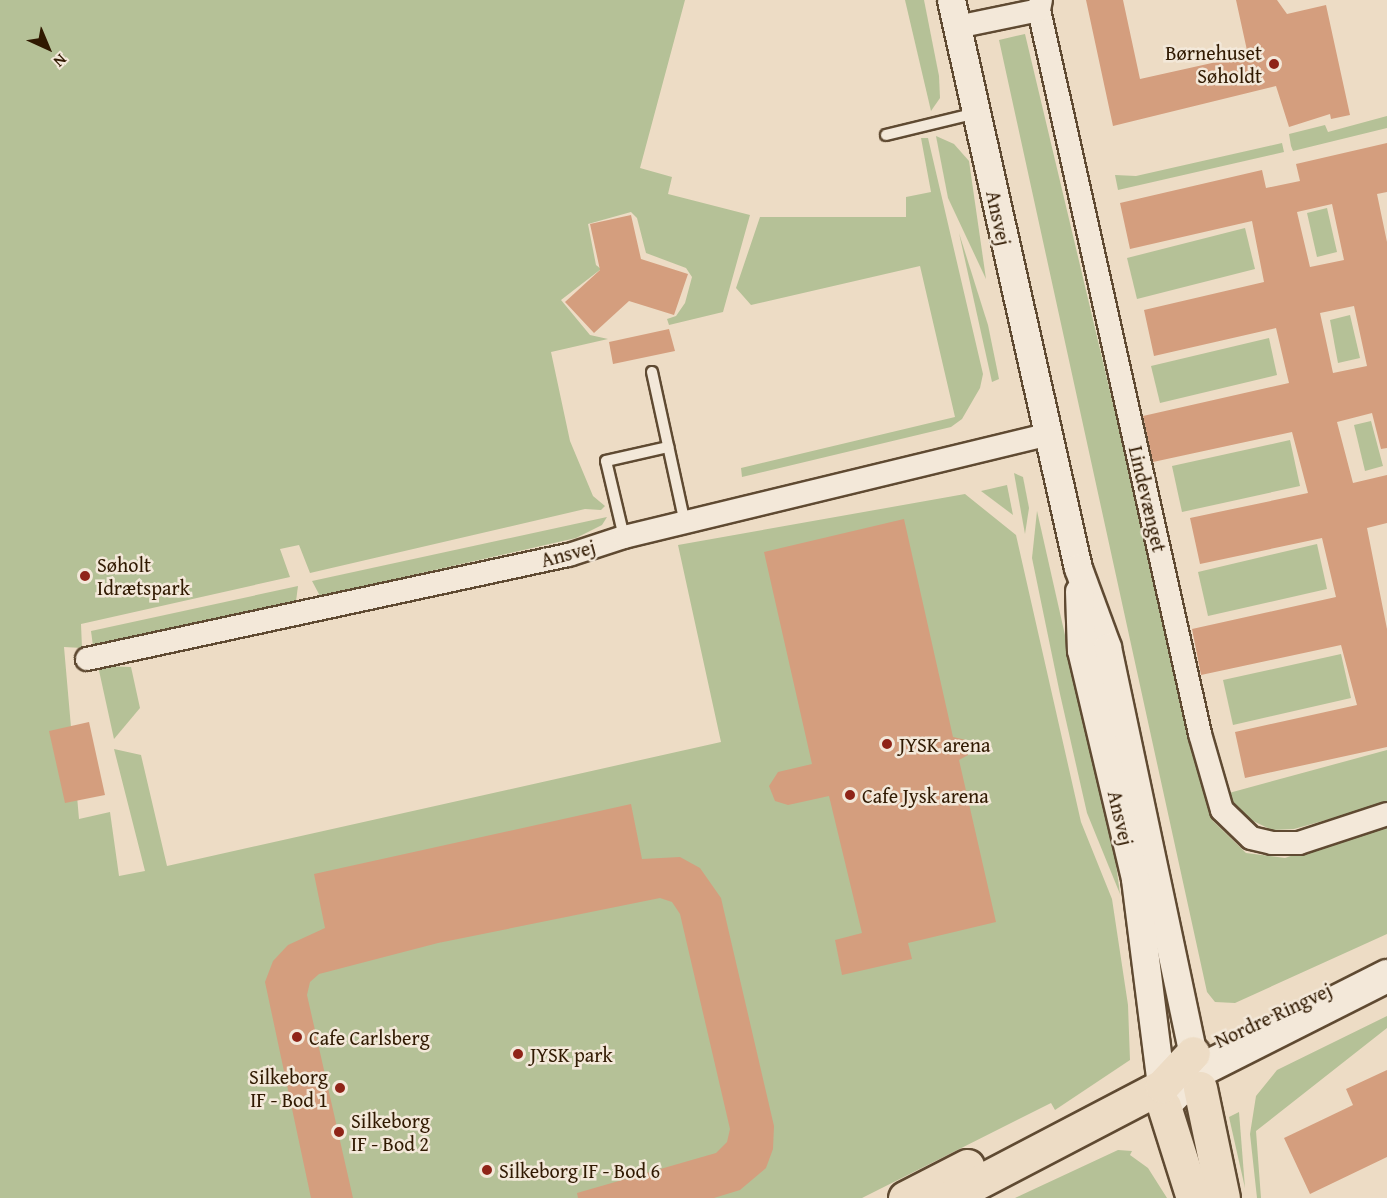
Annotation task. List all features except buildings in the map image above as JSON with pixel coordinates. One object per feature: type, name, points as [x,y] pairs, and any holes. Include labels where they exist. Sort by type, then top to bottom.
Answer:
[{"type":"main road","name":"Nordre Ringvej","points":[[1197,1071],[1387,960]]},
{"type":"main road","points":[[905,1198],[1197,1071],[1387,976]]},
{"type":"main road","name":"Nordre Ringvej","points":[[1197,1071],[1387,996]]},
{"type":"main road","points":[[1197,1071],[1223,1198]]},
{"type":"main road","points":[[948,1198],[1162,1087]]},
{"type":"main road","points":[[971,1198],[1162,1087]]},
{"type":"main road","points":[[1162,1087],[1193,1198]]},
{"type":"street","name":"Ansvej","points":[[951,0],[1046,435],[1078,568],[1107,647],[1197,1071]]},
{"type":"street","points":[[957,27],[1040,5]]},
{"type":"street","name":"Lindevænget","points":[[1040,5],[1200,734],[1222,810],[1251,838],[1272,843],[1299,843],[1387,814]]},
{"type":"street","name":"Ansvej","points":[[87,659],[569,555],[624,537],[1046,435]]},
{"type":"street","name":"Ansvej","points":[[1078,568],[1081,650],[1135,879],[1162,1087]]},
{"type":"lane","points":[[886,135],[976,113]]},
{"type":"lane","points":[[652,372],[685,523]]},
{"type":"lane","points":[[624,537],[606,461],[668,447]]},
{"type":"green space","points":[[0,0],[685,0],[640,168],[672,177],[668,194],[750,215],[723,312],[669,325],[667,319],[676,316],[685,303],[692,277],[686,268],[646,253],[637,218],[631,212],[588,224],[596,265],[601,269],[561,300],[590,335],[608,339],[551,352],[570,441],[593,496],[605,506],[601,510],[585,509],[310,573],[299,545],[280,549],[290,577],[81,624],[82,648],[64,647],[79,819],[110,812],[119,876],[145,871],[114,749],[141,755],[167,866],[721,742],[678,545],[965,494],[1016,535],[1081,822],[1112,899],[1128,1005],[1130,1060],[1055,1110],[1051,1103],[862,1198],[0,1198]]},
{"type":"green space","points":[[905,0],[924,0],[939,76],[940,98],[931,111]]},
{"type":"green space","points":[[1025,34],[1212,820],[1246,853],[1285,858],[1387,822],[1387,934],[1235,1003],[1215,1002],[1207,992],[999,40]]},
{"type":"green space","points":[[1387,116],[1387,128],[1293,151],[1291,146],[1289,134],[1325,125],[1328,132]]},
{"type":"green space","points":[[936,136],[954,144],[969,161],[986,279],[948,198]]},
{"type":"green space","points":[[921,138],[928,138],[983,374],[980,388],[962,419],[951,427],[742,477],[741,468],[955,417],[920,266],[751,305],[736,288],[760,217],[906,217],[906,197],[931,192]]},
{"type":"green space","points":[[1282,143],[1284,152],[1118,190],[1115,175],[1136,176]]},
{"type":"green space","points":[[1327,208],[1337,252],[1317,257],[1307,213]]},
{"type":"green space","points":[[1245,228],[1255,269],[1137,299],[1127,258]]},
{"type":"green space","points":[[959,233],[988,325],[999,379],[992,382]]},
{"type":"green space","points":[[1350,315],[1360,358],[1338,363],[1330,320]]},
{"type":"green space","points":[[1269,338],[1277,375],[1160,403],[1151,366]]},
{"type":"green space","points":[[1371,421],[1383,466],[1365,471],[1354,425]]},
{"type":"green space","points":[[1290,440],[1300,486],[1182,512],[1172,466]]},
{"type":"green space","points":[[1014,473],[1023,477],[1029,508],[1025,534]]},
{"type":"green space","points":[[1007,485],[1013,515],[981,491]]},
{"type":"green space","points":[[1037,511],[1115,857],[1120,894],[1087,813],[1060,694],[1032,558]]},
{"type":"green space","points":[[607,517],[602,525],[576,538],[320,596],[312,581]]},
{"type":"green space","points":[[1317,544],[1327,589],[1208,616],[1198,572]]},
{"type":"green space","points":[[298,586],[296,601],[93,646],[91,631]]},
{"type":"green space","points":[[1341,654],[1351,698],[1233,725],[1223,680]]},
{"type":"green space","points":[[98,666],[131,667],[140,708],[114,739]]},
{"type":"green space","points":[[1387,750],[1387,803],[1294,829],[1272,830],[1234,812],[1229,793]]},
{"type":"green space","points":[[1387,1016],[1387,1028],[1256,1131],[1261,1198],[1257,1198],[1250,1134],[1256,1096],[1277,1070]]},
{"type":"green space","points":[[1239,1112],[1245,1188],[1229,1117]]},
{"type":"green space","points":[[1118,1150],[1132,1151],[1130,1155],[1148,1168],[1167,1198],[1015,1198]]},
{"type":"place","name":"Børnehuset Søholdt","points":[[1274,64]]},
{"type":"place","name":"Søholt Idrætspark","points":[[85,576]]},
{"type":"place","name":"JYSK arena","points":[[887,744]]},
{"type":"place","name":"Cafe Jysk arena","points":[[850,795]]},
{"type":"place","name":"Cafe Carlsberg","points":[[297,1037]]},
{"type":"place","name":"JYSK park","points":[[518,1054]]},
{"type":"place","name":"Silkeborg IF - Bod 1","points":[[340,1088]]},
{"type":"place","name":"Silkeborg IF - Bod 2","points":[[339,1132]]},
{"type":"place","name":"Silkeborg IF - Bod 6","points":[[487,1170]]}]
